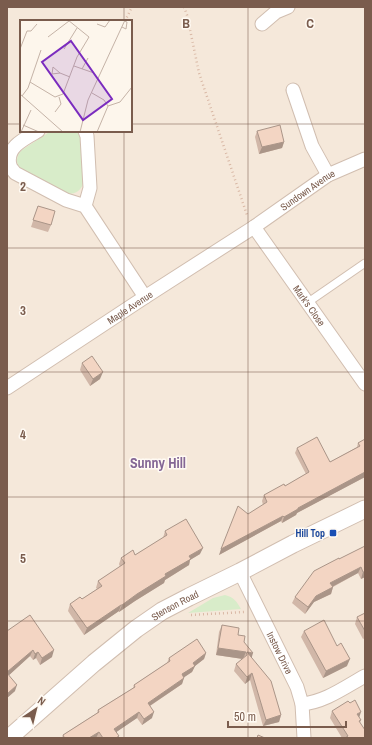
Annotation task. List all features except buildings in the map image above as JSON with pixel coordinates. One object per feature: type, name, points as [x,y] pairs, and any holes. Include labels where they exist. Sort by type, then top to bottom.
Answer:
[{"type":"street","points":[[262,24],[275,10],[288,7]]},
{"type":"street","points":[[293,90],[312,146],[328,175]]},
{"type":"street","points":[[36,132],[16,144],[12,150],[10,165],[15,173],[66,200],[85,206],[145,297]]},
{"type":"street","points":[[85,132],[87,136],[90,188],[85,206]]},
{"type":"street","name":"Sundown Avenue","points":[[254,227],[328,175],[365,159]]},
{"type":"street","name":"Maple Avenue","points":[[7,388],[254,227]]},
{"type":"street","name":"Mark's Close","points":[[254,227],[365,384]]},
{"type":"street","name":"Stenson Road","points":[[9,738],[94,663],[136,629],[162,611],[365,509]]},
{"type":"street","name":"Instow Drive","points":[[240,572],[297,688],[302,704],[304,738]]},
{"type":"street","points":[[302,704],[310,704],[331,696],[365,676]]},
{"type":"lane","points":[[307,303],[365,263]]},
{"type":"path","points":[[126,20],[132,7]]},
{"type":"path","points":[[184,7],[187,15],[198,72],[247,215],[254,227]]},
{"type":"path","points":[[189,615],[259,611]]},
{"type":"shaded area","points":[[7,7],[365,7],[365,738],[7,738]]},
{"type":"green space","points":[[49,132],[80,132],[84,180],[82,186],[78,191],[67,194],[21,169],[17,162],[17,157],[22,150]]},
{"type":"green space","points":[[225,595],[235,600],[241,609],[188,613],[213,598]]},
{"type":"place","name":"Hill Top","points":[[333,533]]},
{"type":"district","name":"Sunny Hill","points":[[158,463]]}]
